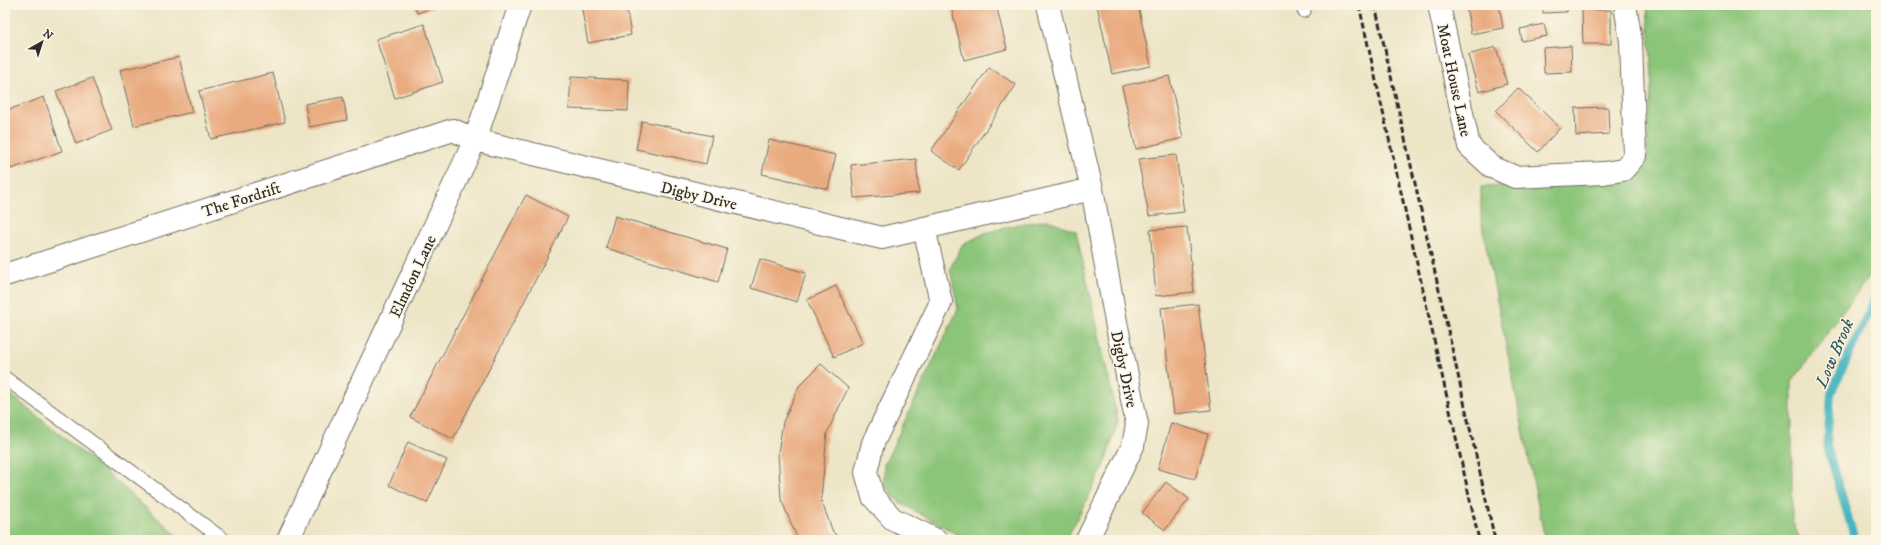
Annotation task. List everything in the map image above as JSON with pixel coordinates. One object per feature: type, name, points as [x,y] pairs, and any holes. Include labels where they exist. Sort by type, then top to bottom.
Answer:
[{"type":"street","name":"Elmdon Lane","points":[[288,540],[475,140],[520,5]]},
{"type":"street","name":"Digby Drive","points":[[1048,5],[1092,189],[1117,327],[1137,424],[1133,446],[1087,540]]},
{"type":"street","name":"Moat House Lane","points":[[1439,5],[1469,146],[1492,167],[1515,177],[1623,170],[1635,156],[1631,41],[1625,5]]},
{"type":"street","name":"The Fordrift","points":[[5,275],[454,130],[475,140]]},
{"type":"street","name":"Digby Drive","points":[[475,140],[882,238],[1092,189]]},
{"type":"street","points":[[924,228],[941,302],[873,442],[866,472],[873,498],[893,519],[936,540]]},
{"type":"lane","points":[[5,378],[224,540]]},
{"type":"green space","points":[[1647,5],[1876,5],[1876,275],[1869,276],[1792,382],[1792,520],[1800,540],[1545,540],[1481,220],[1481,187],[1615,181],[1646,165],[1652,75]]},
{"type":"green space","points":[[1048,220],[1076,231],[1118,421],[1104,466],[1066,540],[967,540],[899,502],[884,485],[884,465],[958,309],[950,269],[962,245],[985,233],[1018,224]]},
{"type":"green space","points":[[5,390],[106,472],[182,540],[5,540]]},
{"type":"building","points":[[414,5],[442,5],[417,13]]},
{"type":"building","points":[[581,5],[626,5],[631,35],[588,43]]},
{"type":"building","points":[[996,5],[1007,49],[964,60],[951,6]]},
{"type":"building","points":[[1097,5],[1138,5],[1151,66],[1112,74]]},
{"type":"building","points":[[1466,5],[1499,5],[1503,28],[1471,34]]},
{"type":"building","points":[[1543,5],[1567,5],[1567,12],[1543,13]]},
{"type":"building","points":[[1582,10],[1611,10],[1611,44],[1583,44]]},
{"type":"building","points":[[424,24],[443,82],[395,98],[376,39]]},
{"type":"building","points":[[1544,24],[1547,36],[1522,41],[1520,29]]},
{"type":"building","points":[[1571,46],[1572,72],[1544,73],[1543,48]]},
{"type":"building","points":[[1496,47],[1507,84],[1479,92],[1468,55]]},
{"type":"building","points":[[179,57],[192,112],[134,126],[120,70]]},
{"type":"building","points":[[989,67],[1016,85],[959,170],[931,151]]},
{"type":"building","points":[[273,73],[285,122],[211,139],[199,91]]},
{"type":"building","points":[[1169,76],[1183,138],[1136,149],[1122,86]]},
{"type":"building","points":[[571,77],[629,80],[628,111],[569,109]]},
{"type":"building","points":[[92,78],[112,130],[76,144],[56,91]]},
{"type":"building","points":[[1518,88],[1560,128],[1538,152],[1496,111]]},
{"type":"building","points":[[44,97],[62,151],[11,169],[5,150],[5,111]]},
{"type":"building","points":[[343,97],[347,120],[309,127],[305,104]]},
{"type":"building","points":[[1608,107],[1609,134],[1576,136],[1575,108]]},
{"type":"building","points":[[642,121],[712,136],[706,164],[636,149]]},
{"type":"building","points":[[769,140],[836,155],[828,189],[762,174]]},
{"type":"building","points":[[1176,155],[1184,212],[1149,216],[1138,159]]},
{"type":"building","points":[[916,159],[919,193],[854,198],[851,165]]},
{"type":"building","points":[[526,195],[568,217],[453,439],[410,417]]},
{"type":"building","points":[[615,216],[727,249],[718,282],[606,248]]},
{"type":"building","points":[[1187,227],[1194,292],[1156,296],[1150,230]]},
{"type":"building","points":[[760,259],[806,273],[797,302],[751,288]]},
{"type":"building","points":[[836,286],[863,343],[834,357],[807,300]]},
{"type":"building","points":[[1198,304],[1211,410],[1174,414],[1161,308]]},
{"type":"building","points":[[821,364],[848,388],[827,433],[821,500],[833,532],[841,540],[798,540],[781,499],[778,453],[783,422],[799,386]]},
{"type":"building","points":[[1171,423],[1208,434],[1195,479],[1158,469]]},
{"type":"building","points":[[408,442],[447,460],[427,503],[389,485]]},
{"type":"building","points":[[1166,482],[1189,499],[1165,530],[1142,513]]},
{"type":"waterway","name":"Low Brook","points":[[1855,540],[1827,446],[1831,394],[1876,296]]},
{"type":"railway","points":[[1359,5],[1479,540]]},
{"type":"railway","points":[[1375,5],[1495,540]]}]
